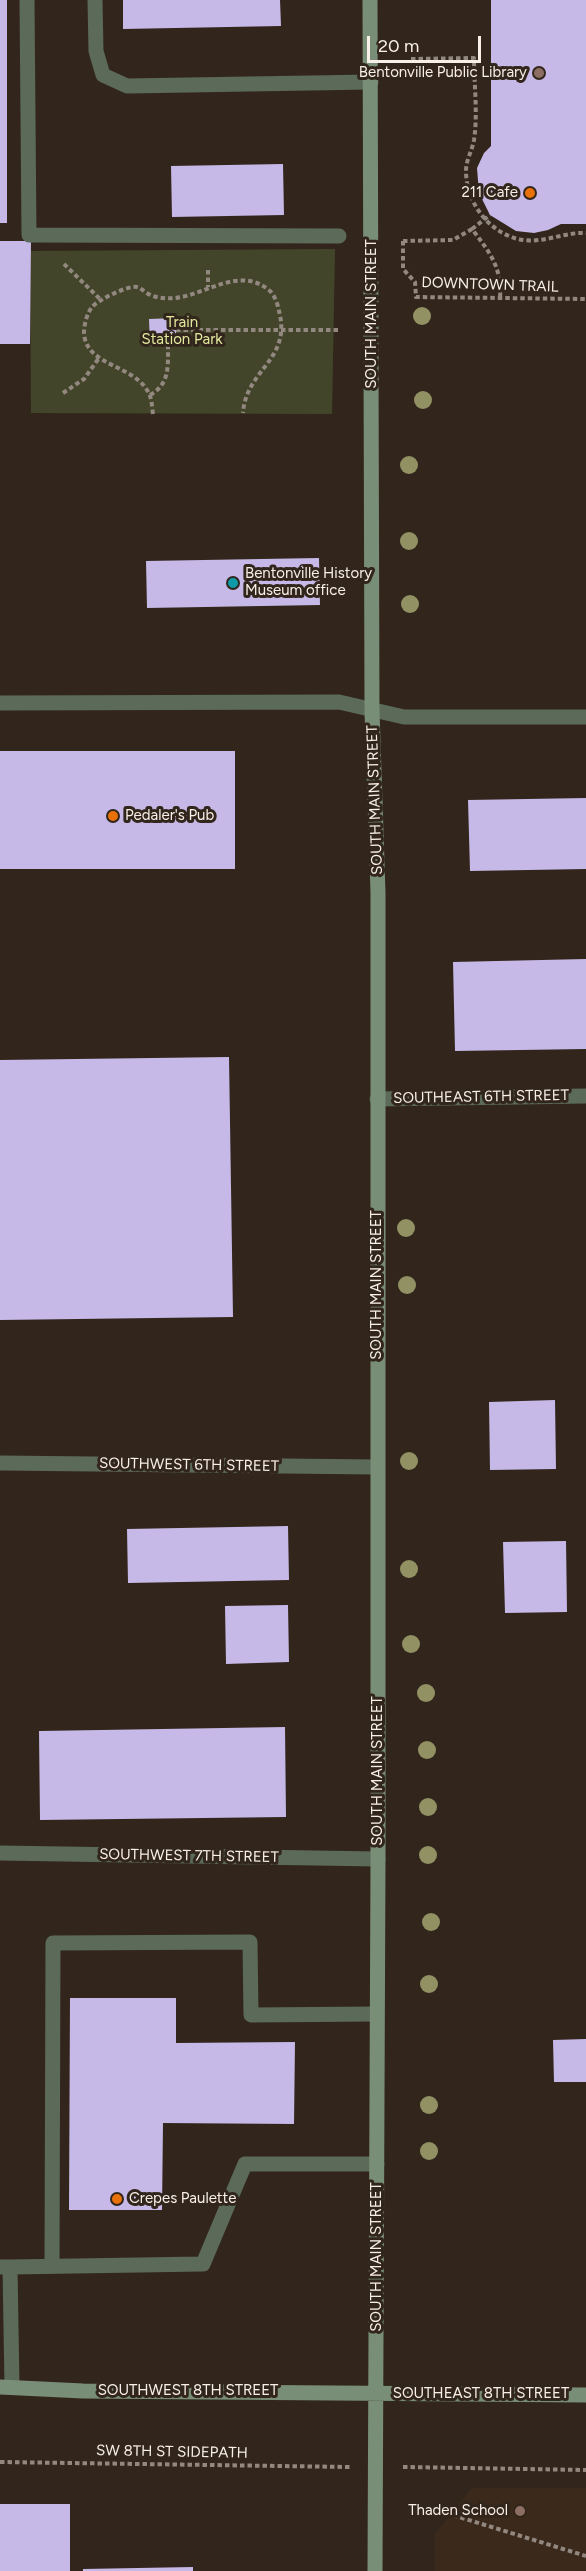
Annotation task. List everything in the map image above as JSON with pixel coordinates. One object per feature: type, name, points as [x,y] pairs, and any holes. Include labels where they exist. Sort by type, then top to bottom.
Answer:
[{"type":"street","points":[[27,0],[32,235],[339,236]]},
{"type":"street","points":[[95,0],[96,51],[103,75],[127,86],[371,82]]},
{"type":"street","name":"SOUTH MAIN STREET","points":[[370,0],[372,711],[378,893],[375,2571]]},
{"type":"street","points":[[0,703],[339,702],[404,717],[586,717]]},
{"type":"street","name":"SOUTHEAST 6TH STREET","points":[[377,1099],[586,1096]]},
{"type":"street","name":"SOUTHWEST 6TH STREET","points":[[0,1463],[377,1467]]},
{"type":"street","name":"SOUTHWEST 7TH STREET","points":[[0,1853],[378,1859]]},
{"type":"street","points":[[52,2266],[53,1943],[250,1942],[251,2015],[376,2014]]},
{"type":"street","points":[[6,2387],[5,2267],[203,2264],[245,2164],[377,2164]]},
{"type":"street","name":"SOUTHWEST 8TH STREET","points":[[6,2387],[84,2391],[376,2394]]},
{"type":"street","name":"SOUTHEAST 8TH STREET","points":[[376,2394],[586,2395]]},
{"type":"path","points":[[411,59],[474,58],[474,140],[466,173],[473,199],[485,219],[496,231],[526,240],[545,240],[573,232],[586,233]]},
{"type":"path","points":[[490,215],[472,229],[496,265],[501,280],[500,298]]},
{"type":"path","name":"DOWNTOWN TRAIL","points":[[472,229],[453,240],[403,241],[403,269],[415,282],[416,297],[586,300]]},
{"type":"path","points":[[32,235],[102,301]]},
{"type":"path","points":[[208,270],[208,287]]},
{"type":"path","points":[[153,414],[150,395],[134,376],[99,358],[88,346],[84,333],[86,319],[92,306],[123,290],[137,287],[159,298],[186,297],[216,284],[240,280],[255,283],[270,291],[277,303],[282,330],[278,351],[248,391],[243,413]]},
{"type":"path","points":[[176,330],[339,330]]},
{"type":"path","points":[[150,395],[159,390],[165,381],[168,345]]},
{"type":"path","points":[[63,393],[84,379],[99,358]]},
{"type":"path","name":"SW 8TH ST SIDEPATH","points":[[0,2462],[344,2467]]},
{"type":"path","points":[[407,2467],[586,2470]]},
{"type":"path","points":[[446,2513],[586,2556]]},
{"type":"shaded area","name":"Thaden School","points":[[472,2488],[586,2488],[586,2571],[435,2571],[435,2534]]},
{"type":"green space","name":"Train Station Park","points":[[335,249],[332,414],[31,413],[30,251]]},
{"type":"building","points":[[0,0],[7,0],[7,223],[0,223]]},
{"type":"building","points":[[123,0],[280,0],[281,26],[123,29]]},
{"type":"building","name":"Bentonville Public Library","points":[[491,0],[586,0],[586,224],[561,224],[534,233],[516,231],[490,215],[479,193],[477,168],[484,153],[491,146]]},
{"type":"building","points":[[283,164],[284,215],[172,217],[171,166]]},
{"type":"building","points":[[0,241],[31,241],[30,344],[0,344]]},
{"type":"building","points":[[175,318],[177,344],[150,346],[149,319]]},
{"type":"building","name":"Bentonville History Museum office","points":[[319,558],[320,605],[147,608],[146,561]]},
{"type":"building","points":[[0,751],[235,751],[235,869],[0,869]]},
{"type":"building","points":[[586,798],[586,869],[470,871],[468,800]]},
{"type":"building","points":[[586,959],[586,1049],[455,1051],[453,962]]},
{"type":"building","points":[[229,1057],[233,1317],[0,1320],[0,1060]]},
{"type":"building","points":[[555,1400],[556,1469],[490,1470],[489,1402]]},
{"type":"building","points":[[288,1526],[289,1580],[128,1583],[127,1529]]},
{"type":"building","points":[[566,1541],[567,1612],[505,1613],[503,1542]]},
{"type":"building","points":[[288,1605],[289,1662],[226,1664],[225,1606]]},
{"type":"building","points":[[285,1727],[286,1817],[40,1820],[39,1731]]},
{"type":"building","points":[[70,1998],[176,1998],[176,2043],[295,2042],[294,2124],[163,2123],[162,2210],[69,2210]]},
{"type":"building","points":[[586,2039],[586,2082],[554,2082],[553,2040]]},
{"type":"building","points":[[0,2504],[70,2504],[70,2571],[0,2571]]},
{"type":"building","points":[[193,2567],[193,2571],[83,2571],[83,2569]]},
{"type":"place","name":"Bentonville Public Library","points":[[539,73]]},
{"type":"place","name":"211 Cafe","points":[[530,193]]},
{"type":"place","name":"Bentonville History Museum office","points":[[233,583]]},
{"type":"place","name":"Pedaler's Pub","points":[[113,816]]},
{"type":"place","name":"Crepes Paulette","points":[[117,2199]]},
{"type":"place","name":"Thaden School","points":[[520,2511]]}]
